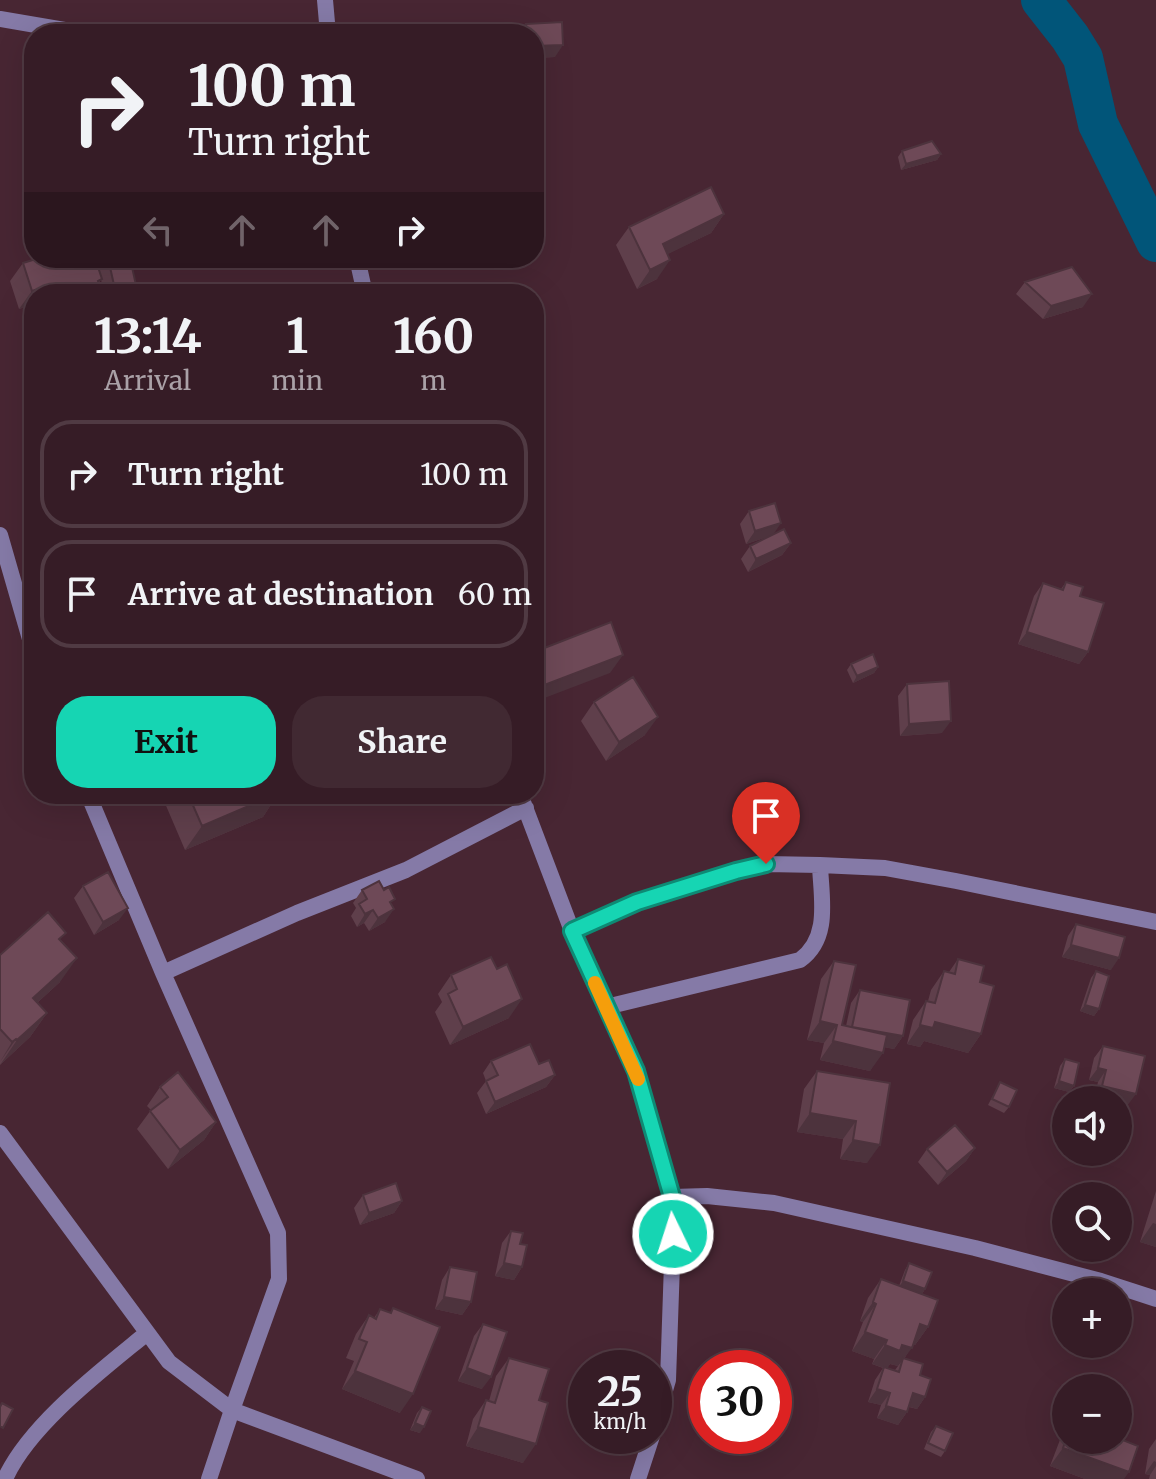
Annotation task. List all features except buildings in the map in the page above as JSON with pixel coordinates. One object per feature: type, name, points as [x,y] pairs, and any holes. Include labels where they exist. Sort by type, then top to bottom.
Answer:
[{"type":"street","points":[[325,0],[327,24]]},
{"type":"street","points":[[0,19],[29,24]]},
{"type":"street","points":[[0,535],[24,618]]},
{"type":"street","points":[[92,804],[278,1233],[279,1279],[209,1479]]},
{"type":"street","points":[[163,973],[297,913],[406,870],[518,804]]},
{"type":"street","points":[[524,804],[572,931],[636,1071],[672,1197],[669,1350]]},
{"type":"street","points":[[572,931],[637,902],[766,864],[900,871],[1156,922]]},
{"type":"street","points":[[606,1007],[800,960],[809,953],[823,925],[820,865]]},
{"type":"street","points":[[0,1133],[169,1362],[232,1410],[417,1479]]},
{"type":"street","points":[[672,1197],[707,1196],[774,1203],[975,1248],[1101,1281],[1156,1299]]},
{"type":"street","points":[[5,1479],[37,1431],[93,1377],[147,1333]]},
{"type":"street","points":[[638,1479],[646,1454]]},
{"type":"waterway","points":[[1041,0],[1083,58],[1098,124],[1156,242]]},
{"type":"slow traffic","points":[[595,983],[638,1079]]},
{"type":"route","points":[[673,1234],[672,1197],[636,1071],[572,931],[637,902],[766,864]]}]
